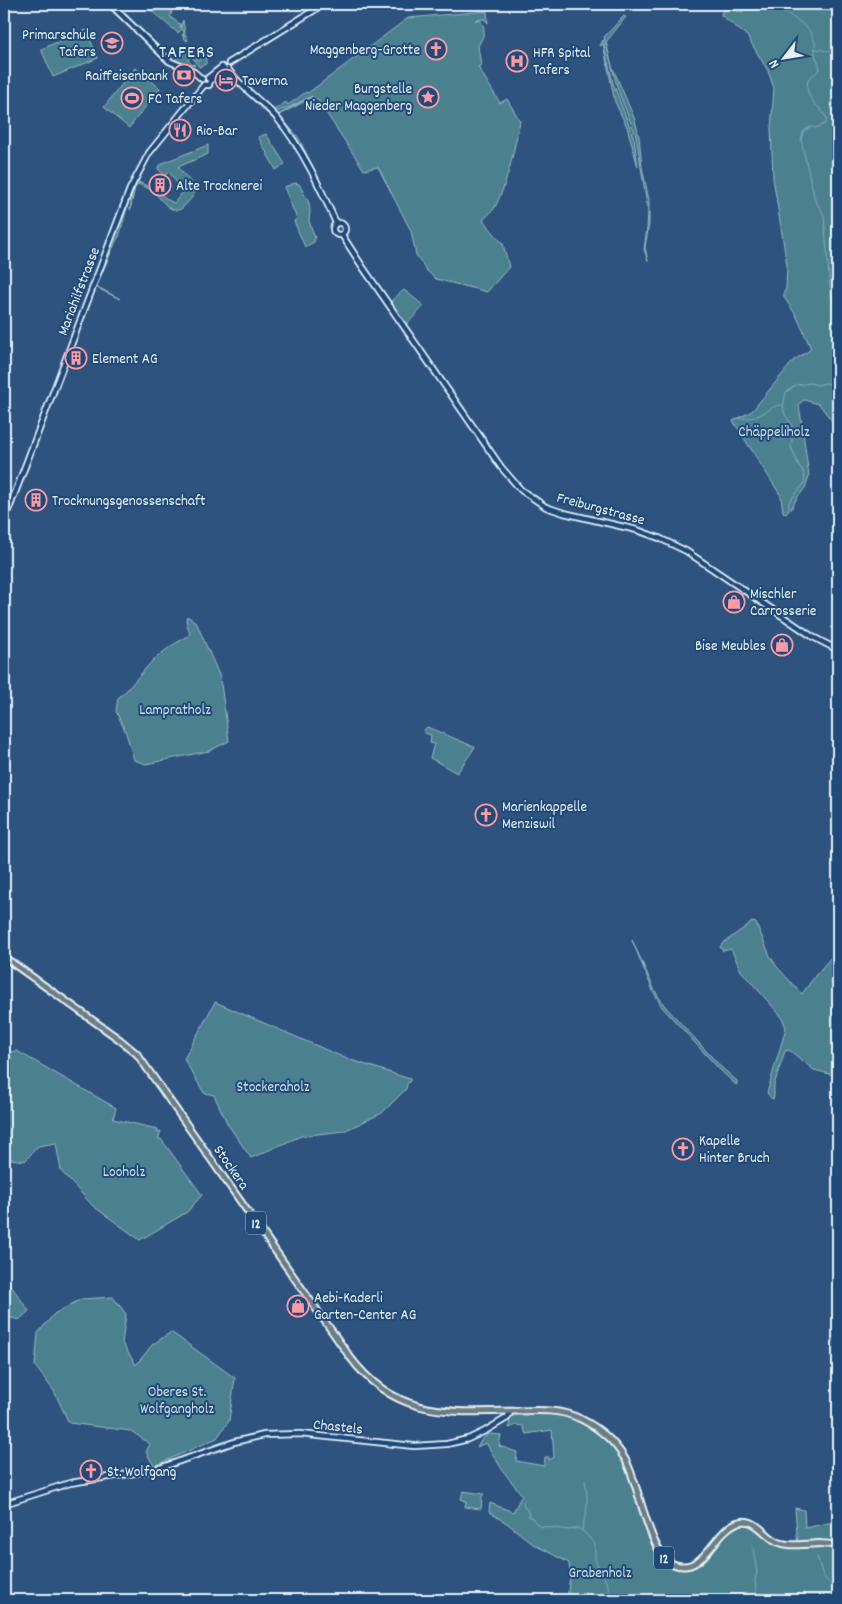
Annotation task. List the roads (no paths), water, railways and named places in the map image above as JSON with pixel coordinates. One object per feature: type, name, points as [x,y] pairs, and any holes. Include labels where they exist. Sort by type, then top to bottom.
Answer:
[{"type":"main road","points":[[110,4],[169,61],[194,72],[202,79],[204,85]]},
{"type":"main road","points":[[202,79],[209,79],[230,66],[229,63],[324,4]]},
{"type":"main road","name":"Freiburgstrasse","points":[[224,68],[270,110],[288,132],[308,164],[336,223]]},
{"type":"main road","name":"Mariahilfstrasse","points":[[4,522],[130,189],[149,153],[204,85],[208,85],[209,79]]},
{"type":"main road","name":"Freiburgstrasse","points":[[336,223],[342,223],[345,226],[345,232],[336,235],[333,228],[336,223]]},
{"type":"main road","name":"Freiburgstrasse","points":[[342,234],[362,266],[501,467],[524,493],[558,512],[628,527],[676,545],[706,563],[813,637],[838,650]]},
{"type":"main road","name":"Stockera","points":[[4,957],[119,1039],[140,1057],[346,1352],[369,1379],[392,1396],[426,1409],[452,1412],[511,1411]]},
{"type":"main road","points":[[501,1411],[504,1420]]},
{"type":"main road","name":"Chastels","points":[[4,1504],[78,1481],[145,1472],[168,1466],[234,1442],[264,1435],[300,1434],[430,1446],[464,1440],[499,1424],[508,1417],[511,1411]]},
{"type":"main road","name":"12","points":[[511,1411],[555,1411],[573,1415],[589,1423],[610,1440],[624,1458],[632,1474],[655,1544],[661,1555],[679,1566],[696,1562],[705,1555],[730,1527],[742,1522],[755,1524],[779,1542],[796,1545],[822,1544],[838,1546]]},
{"type":"waterway","points":[[778,4],[787,14],[808,29],[815,44],[815,54],[819,63],[819,70],[808,79],[807,87],[810,98],[827,119],[825,124],[816,128],[810,127],[803,132],[801,140],[815,200],[824,215],[830,288],[834,310],[838,315]]},
{"type":"waterway","points":[[815,49],[838,50]]},
{"type":"waterway","points":[[787,510],[789,502],[803,485],[805,479],[791,447],[791,423],[784,409],[786,392],[796,385],[811,383],[817,385],[826,383],[838,384]]},
{"type":"waterway","points":[[836,386],[834,400],[838,409]]},
{"type":"waterway","points":[[739,418],[757,416],[776,406],[782,405]]},
{"type":"waterway","points":[[582,1531],[587,1505],[585,1481]]},
{"type":"waterway","points":[[523,1501],[529,1517],[539,1526],[569,1530],[578,1528],[595,1544],[595,1560],[608,1585],[609,1596],[612,1600]]},
{"type":"waterway","points":[[752,1543],[757,1572],[755,1580],[757,1600]]},
{"type":"waterway","points":[[817,1557],[824,1577],[835,1591]]},
{"type":"waterway","points":[[836,1593],[837,1600]]},
{"type":"place","name":"Primarschule Tafers","points":[[112,43]]},
{"type":"place","name":"Maggenberg-Grotte","points":[[436,49]]},
{"type":"place","name":"HFR Spital Tafers","points":[[517,61]]},
{"type":"place","name":"Raiffeisenbank","points":[[184,75]]},
{"type":"place","name":"Taverna","points":[[226,80]]},
{"type":"place","name":"Burgstelle Nieder Maggenberg","points":[[428,97]]},
{"type":"place","name":"FC Tafers","points":[[132,98]]},
{"type":"place","name":"Rio-Bar","points":[[180,130]]},
{"type":"place","name":"Alte Trocknerei","points":[[160,185]]},
{"type":"place","name":"Element AG","points":[[76,358]]},
{"type":"place","name":"Trocknungsgenossenschaft","points":[[36,500]]},
{"type":"place","name":"Mischler Carrosserie","points":[[734,602]]},
{"type":"place","name":"Bise Meubles","points":[[782,645]]},
{"type":"place","name":"Marienkappelle Menziswil","points":[[486,815]]},
{"type":"place","name":"Kapelle Hinter Bruch","points":[[683,1149]]},
{"type":"place","name":"Aebi-Kaderli Garten-Center AG","points":[[298,1306]]},
{"type":"place","name":"St. Wolfgang","points":[[91,1471]]},
{"type":"district","name":"TAFERS","points":[[187,51]]},
{"type":"park label","name":"Chäppeliholz","points":[[774,431]]},
{"type":"park label","name":"Lampratholz","points":[[175,709]]},
{"type":"park label","name":"Stockeraholz","points":[[273,1086]]},
{"type":"park label","name":"Looholz","points":[[124,1171]]},
{"type":"park label","name":"Oberes St. Wolfgangholz","points":[[177,1400]]},
{"type":"park label","name":"Grabenholz","points":[[600,1572]]}]
